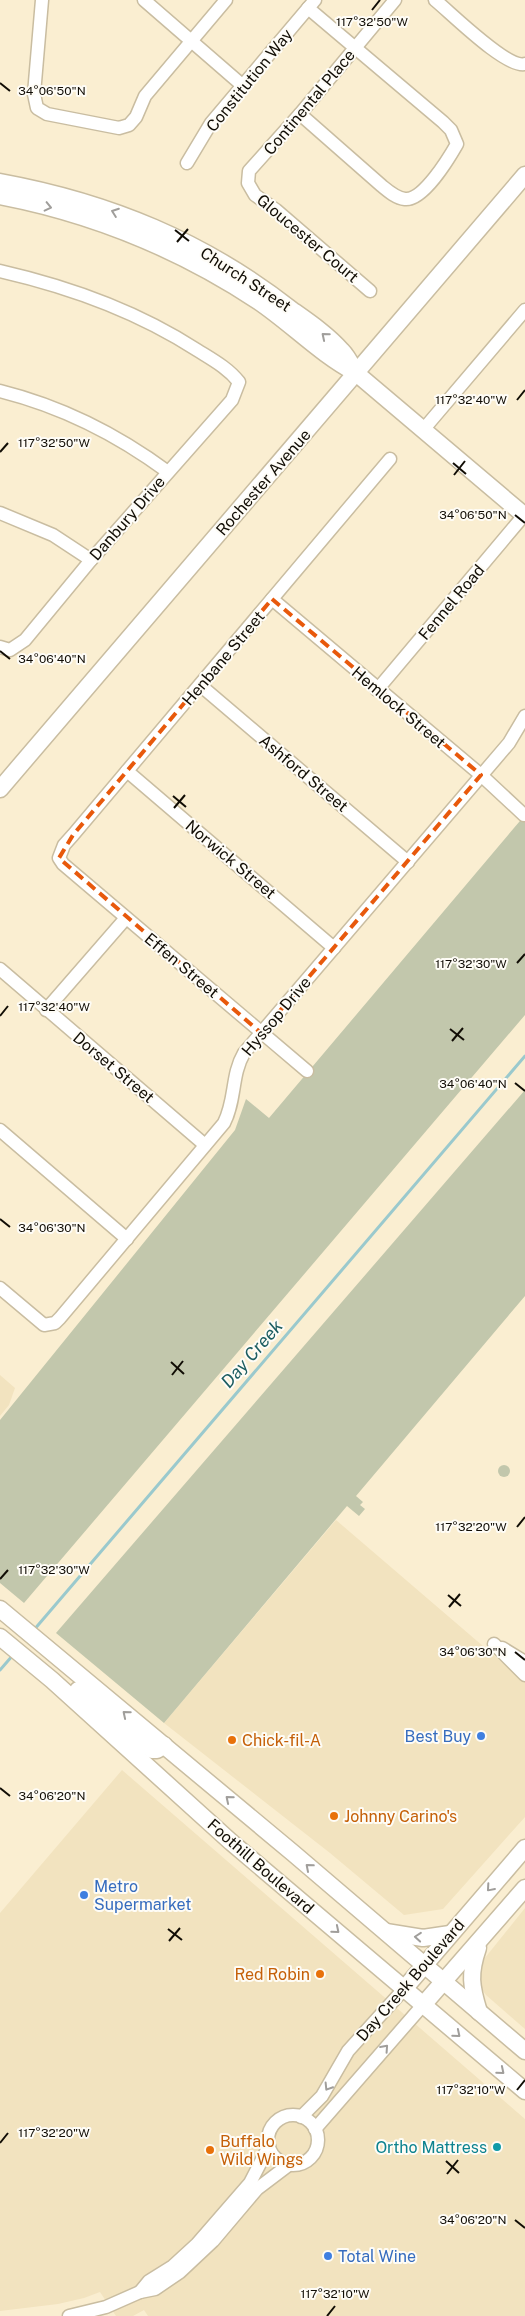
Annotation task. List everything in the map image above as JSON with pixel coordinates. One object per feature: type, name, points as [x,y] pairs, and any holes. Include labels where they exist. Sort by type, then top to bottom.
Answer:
[{"type":"main road","name":"Rochester Avenue","points":[[0,789],[525,175]]},
{"type":"main road","name":"Church Street","points":[[0,182],[97,205],[188,242],[245,276],[311,324],[343,351],[356,373]]},
{"type":"main road","name":"Church Street","points":[[0,196],[55,208],[126,231],[208,270],[260,303],[335,362],[356,373],[525,515]]},
{"type":"main road","name":"Foothill Boulevard","points":[[0,1609],[164,1745],[525,2051]]},
{"type":"main road","name":"Foothill Boulevard","points":[[11,1646],[52,1680],[224,1836],[525,2091]]},
{"type":"main road","points":[[52,1680],[79,1690],[152,1750],[157,1750],[164,1745]]},
{"type":"main road","name":"Day Creek Boulevard","points":[[404,1989],[525,1848]]},
{"type":"main road","name":"Day Creek Boulevard","points":[[423,2005],[525,1888]]},
{"type":"main road","points":[[386,1932],[423,1938],[450,1934]]},
{"type":"main road","points":[[479,2012],[473,1993],[471,1968],[481,1939]]},
{"type":"street","points":[[42,0],[34,94],[37,108],[47,114],[119,128],[129,125],[136,117],[145,96],[226,0]]},
{"type":"street","points":[[144,0],[242,85]]},
{"type":"street","name":"Continental Place","points":[[248,183],[249,170],[300,114],[395,0]]},
{"type":"street","points":[[435,0],[505,59],[522,65]]},
{"type":"street","points":[[300,114],[382,186],[394,195],[406,199],[417,195],[444,167],[457,144],[451,130],[443,122],[355,47],[312,4]]},
{"type":"street","name":"Constitution Way","points":[[187,163],[211,123],[312,4]]},
{"type":"street","name":"Gloucester Court","points":[[248,183],[255,196],[276,210],[370,291]]},
{"type":"street","name":"Danbury Drive","points":[[0,271],[68,289],[127,311],[184,341],[231,372],[239,382],[232,400],[91,560],[25,640],[5,648]]},
{"type":"street","points":[[423,430],[525,310]]},
{"type":"street","points":[[0,391],[23,397],[76,417],[145,455],[168,472]]},
{"type":"street","name":"Henbane Street","points":[[59,858],[64,845],[390,459]]},
{"type":"street","points":[[0,513],[53,534],[91,560]]},
{"type":"street","name":"Fennel Road","points":[[378,690],[525,515]]},
{"type":"street","name":"Hemlock Street","points":[[272,599],[481,775],[524,816]]},
{"type":"street","name":"Ashford Street","points":[[200,685],[408,862]]},
{"type":"street","name":"Hyssop Drive","points":[[0,1288],[44,1325],[50,1325],[60,1318],[229,1114],[236,1068],[244,1053],[512,738],[525,716]]},
{"type":"street","name":"Norwick Street","points":[[127,771],[334,948]]},
{"type":"street","name":"Effen Street","points":[[59,858],[63,864],[126,918],[307,1070]]},
{"type":"street","points":[[46,1010],[126,918]]},
{"type":"street","name":"Dorset Street","points":[[0,970],[205,1145]]},
{"type":"street","points":[[0,1130],[127,1239]]},
{"type":"street","points":[[525,1662],[515,1654],[494,1644],[525,1675]]},
{"type":"street","name":"Day Creek Boulevard","points":[[301,2117],[322,2096],[348,2051],[404,1989]]},
{"type":"street","name":"Day Creek Boulevard","points":[[315,2129],[423,2005]]},
{"type":"street","points":[[140,2292],[149,2281],[186,2254],[250,2183],[269,2146],[269,2135],[276,2122],[288,2116],[301,2117],[315,2129],[318,2137],[314,2153],[302,2163],[290,2164],[277,2158],[269,2146]]},
{"type":"street","points":[[69,2316],[106,2307],[140,2292],[155,2289],[193,2262],[257,2188],[290,2164]]},
{"type":"highlighted area","points":[[272,599],[481,775],[261,1033],[59,858],[73,835]]},
{"type":"shaded area","points":[[0,1375],[15,1388],[9,1405],[0,1416]]},
{"type":"shaded area","points":[[336,1520],[525,1682],[525,1817],[443,1909],[404,1915],[330,1853],[164,1723]]},
{"type":"shaded area","points":[[122,1770],[525,2119],[525,2316],[148,2316],[144,2310],[133,2316],[116,2316],[100,2292],[58,2304],[0,2311],[0,1913]]},
{"type":"shaded area","points":[[525,1908],[525,2029],[486,1995],[480,1987],[480,1964]]},
{"type":"green space","points":[[525,815],[525,1015],[24,1603],[0,1583],[0,1420],[235,1130],[246,1099],[269,1118]]},
{"type":"green space","points":[[525,1090],[525,1296],[356,1496],[363,1502],[360,1505],[365,1509],[359,1516],[347,1506],[164,1723],[56,1633]]},
{"type":"green space","points":[[502,1465],[506,1465],[510,1471],[506,1477],[502,1477],[498,1473],[498,1469]]},
{"type":"waterway","name":"Day Creek","points":[[33,1631],[525,1056]]},
{"type":"waterway","name":"Day Creek","points":[[0,1670],[13,1655]]},
{"type":"place","name":"Best Buy","points":[[481,1736]]},
{"type":"place","name":"Chick-fil-A","points":[[232,1740]]},
{"type":"place","name":"Johnny Carino's","points":[[334,1816]]},
{"type":"place","name":"Metro Supermarket","points":[[84,1895]]},
{"type":"place","name":"Red Robin","points":[[320,1974]]},
{"type":"place","name":"Ortho Mattress","points":[[497,2147]]},
{"type":"place","name":"Buffalo Wild Wings","points":[[210,2150]]},
{"type":"place","name":"Total Wine","points":[[328,2256]]}]
